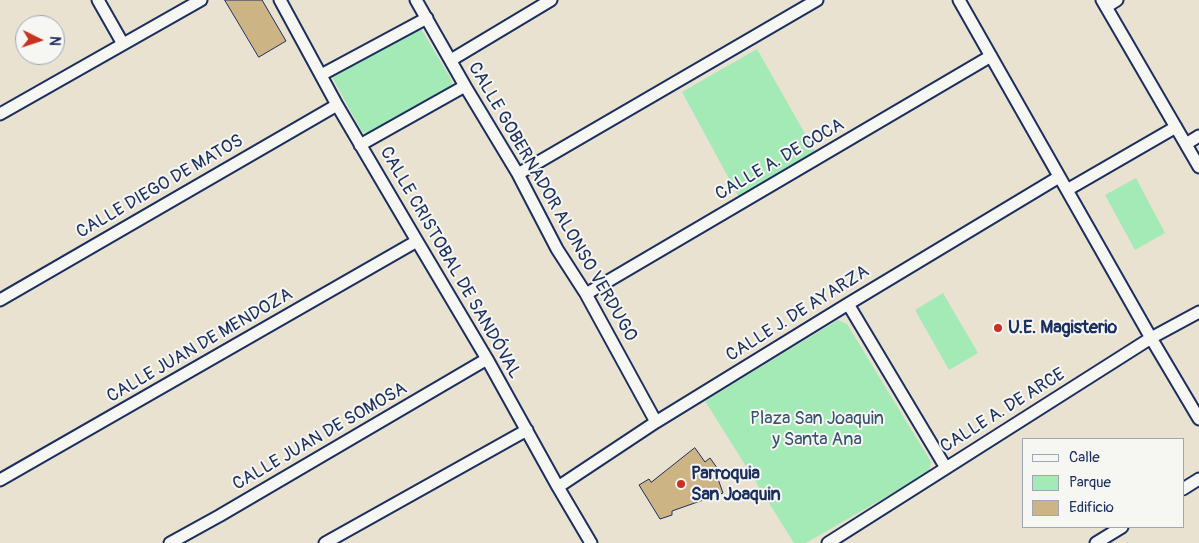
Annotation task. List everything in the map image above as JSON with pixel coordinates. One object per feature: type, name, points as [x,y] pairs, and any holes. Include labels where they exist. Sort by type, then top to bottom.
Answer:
[{"type":"street","points":[[98,0],[124,44]]},
{"type":"street","points":[[1,111],[201,0]]},
{"type":"street","name":"CALLE CRISTOBAL DE SANDÓVAL","points":[[280,0],[337,105],[487,359],[591,543]]},
{"type":"street","name":"CALLE GOBERNADOR ALONSO VERDUGO","points":[[416,0],[518,174],[557,249],[586,294],[656,422]]},
{"type":"street","points":[[450,60],[551,0]]},
{"type":"street","points":[[518,174],[817,0]]},
{"type":"street","points":[[959,0],[1199,419]]},
{"type":"street","points":[[1117,0],[1104,3],[1199,167]]},
{"type":"street","points":[[320,75],[427,18]]},
{"type":"street","name":"CALLE A. DE COCA","points":[[586,294],[991,56]]},
{"type":"street","points":[[360,145],[465,86]]},
{"type":"street","name":"CALLE DIEGO DE MATOS","points":[[0,300],[337,105]]},
{"type":"street","points":[[1067,190],[1176,127]]},
{"type":"street","points":[[1186,144],[1199,136]]},
{"type":"street","name":"CALLE J. DE AYARZA","points":[[558,487],[656,422],[1059,177]]},
{"type":"street","name":"CALLE JUAN DE MENDOZA","points":[[0,480],[416,241]]},
{"type":"street","points":[[848,304],[946,468]]},
{"type":"street","name":"CALLE A. DE ARCE","points":[[828,543],[1151,338],[1199,312]]},
{"type":"street","name":"CALLE JUAN DE SOMOSA","points":[[170,543],[487,359]]},
{"type":"street","points":[[324,543],[527,430]]},
{"type":"street","points":[[1184,488],[1199,479]]},
{"type":"street","points":[[1096,543],[1120,528]]},
{"type":"green space","points":[[420,27],[451,79],[452,85],[450,90],[374,134],[362,132],[331,75]]},
{"type":"green space","points":[[757,49],[816,153],[740,199],[682,92]]},
{"type":"green space","points":[[1136,178],[1165,233],[1135,250],[1105,195]]},
{"type":"green space","points":[[943,293],[978,353],[949,370],[915,310]]},
{"type":"green space","name":"Plaza San Joaquin y Santa Ana","points":[[838,320],[847,324],[931,462],[929,472],[806,543],[794,543],[705,401]]},
{"type":"building","points":[[225,0],[262,0],[286,41],[259,57]]},
{"type":"building","name":"Parroquia San Joaquin","points":[[695,448],[705,462],[710,458],[723,476],[718,479],[723,493],[672,511],[672,515],[660,519],[639,485],[649,479],[651,482]]},
{"type":"place","name":"U.E. Magisterio","points":[[998,328]]},
{"type":"place","name":"Parroquia San Joaquin","points":[[681,484]]}]
